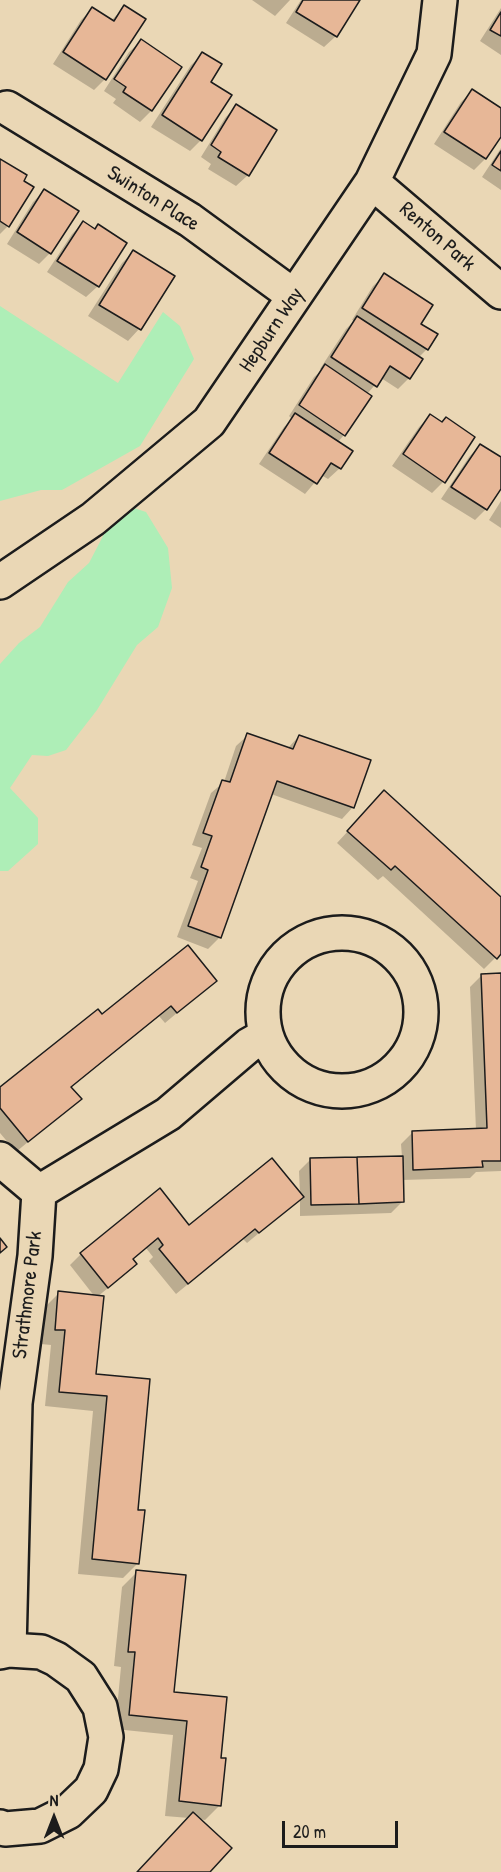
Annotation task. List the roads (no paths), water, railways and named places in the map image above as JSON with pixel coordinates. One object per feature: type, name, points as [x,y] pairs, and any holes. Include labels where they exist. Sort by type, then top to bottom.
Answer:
[{"type":"street","name":"Hepburn Way","points":[[0,582],[93,519],[209,422],[372,182],[434,54],[440,0]]},
{"type":"street","name":"Swinton Place","points":[[7,108],[190,220],[294,296]]},
{"type":"street","name":"Renton Park","points":[[372,182],[501,292]]},
{"type":"street","points":[[330,933],[353,933],[375,939],[394,952],[402,961],[418,990],[421,1012],[418,1035],[409,1055],[394,1072],[376,1085],[353,1091],[331,1092],[309,1085],[290,1073],[275,1057],[265,1036],[261,1014],[265,991],[274,970],[289,952],[308,940],[330,933]]},
{"type":"street","points":[[0,1159],[39,1192],[168,1113],[249,1045],[265,1036]]},
{"type":"street","name":"Strathmore Park","points":[[0,1827],[5,1829],[40,1826],[69,1812],[91,1790],[101,1769],[106,1737],[100,1707],[81,1677],[56,1659],[41,1652],[5,1651],[15,1403],[35,1256],[39,1192]]}]
